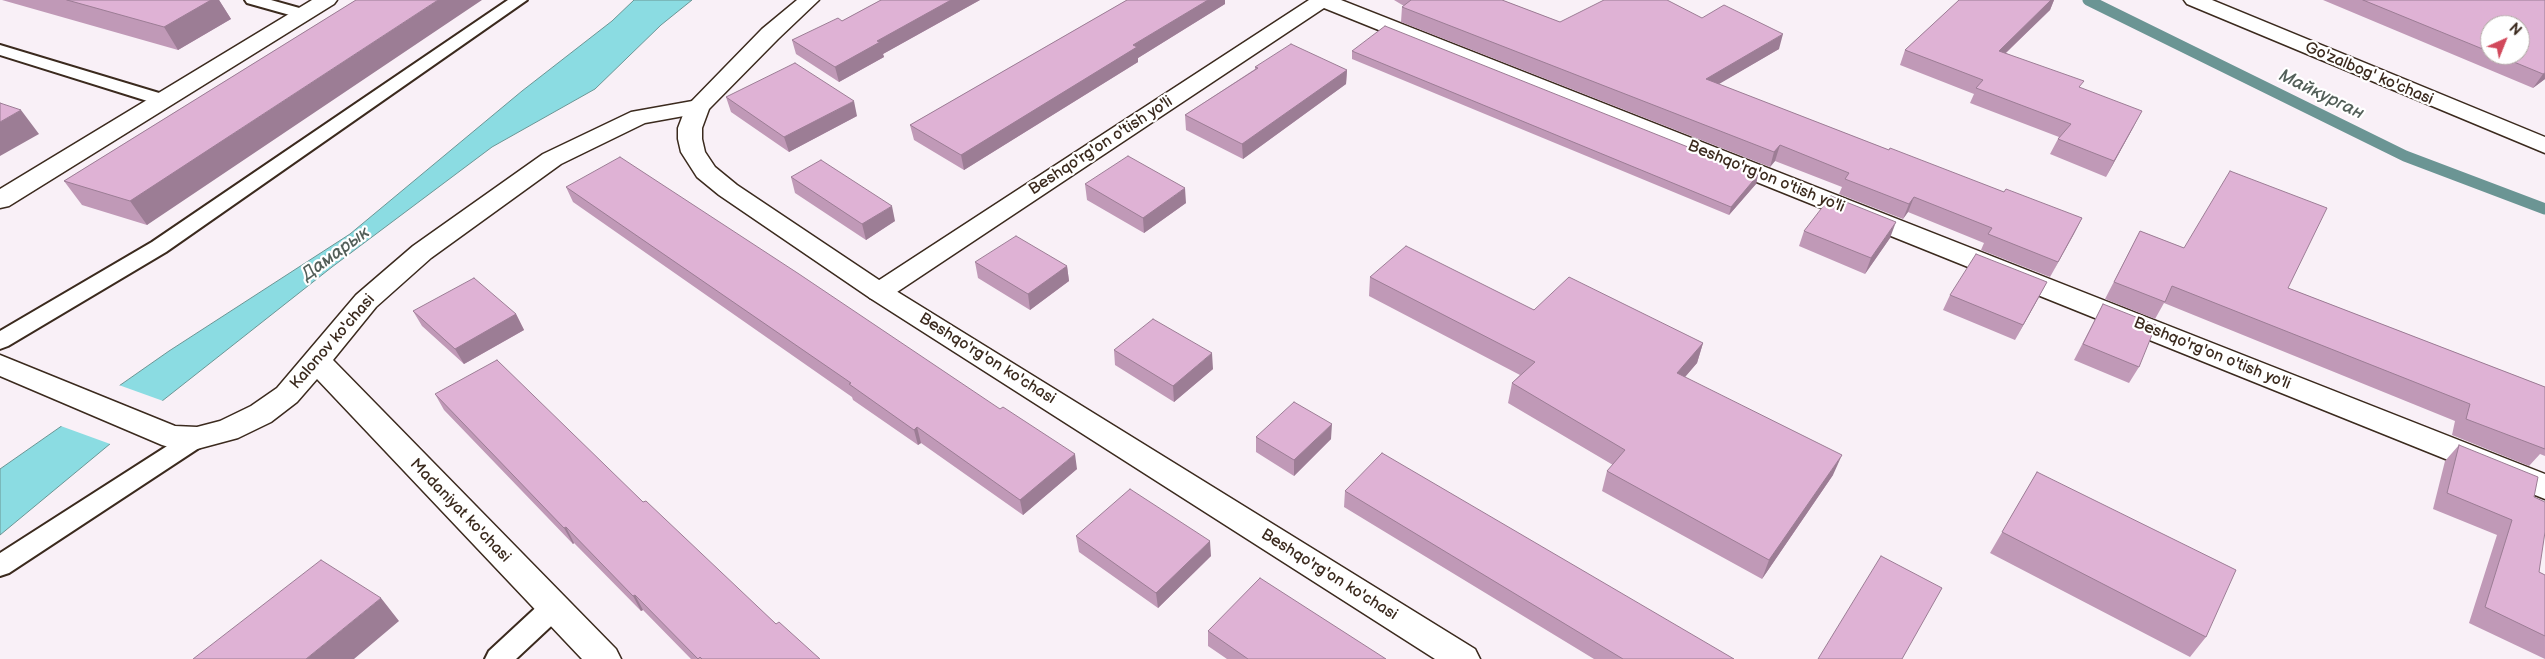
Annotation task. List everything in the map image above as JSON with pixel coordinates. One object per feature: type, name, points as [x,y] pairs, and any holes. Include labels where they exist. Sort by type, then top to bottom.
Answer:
[{"type":"street","points":[[0,200],[327,0]]},
{"type":"street","name":"Beshqo'rg'on ko'chasi","points":[[809,0],[770,34],[698,107],[690,128],[690,140],[693,152],[706,172],[728,190],[879,292],[1463,659]]},
{"type":"street","name":"Beshqo'rg'on o'tish yo'li","points":[[879,292],[1322,0],[2545,487]]},
{"type":"street","name":"Go'zalbog' ko'chasi","points":[[2194,0],[2545,146]]},
{"type":"street","name":"Kalonov ko'chasi","points":[[184,437],[228,430],[260,414],[287,395],[366,301],[422,252],[552,158],[639,117],[698,107]]},
{"type":"street","name":"Madaniyat ko'chasi","points":[[317,361],[604,659]]},
{"type":"street","points":[[0,365],[62,392],[184,437]]},
{"type":"lane","points":[[252,0],[304,14]]},
{"type":"lane","points":[[0,340],[159,247],[519,0]]},
{"type":"lane","points":[[0,50],[163,100]]},
{"type":"lane","points":[[0,566],[184,437]]},
{"type":"lane","points":[[498,659],[553,608]]},
{"type":"water","name":"Дамарык","points":[[634,0],[692,0],[661,25],[595,89],[492,147],[332,267],[157,405],[0,535],[0,469],[169,351],[350,234],[522,91],[612,21]]},
{"type":"pier","points":[[116,384],[166,402],[113,445],[58,425]]},
{"type":"building","points":[[67,0],[211,0],[164,27]]},
{"type":"building","points":[[356,0],[438,0],[130,201],[64,181]]},
{"type":"building","points":[[881,0],[951,0],[877,41],[880,42],[835,67],[792,40],[838,18],[842,21]]},
{"type":"building","points":[[1127,0],[1208,0],[1133,45],[1137,47],[961,155],[910,125]]},
{"type":"building","points":[[1411,0],[1502,0],[1560,22],[1604,0],[1667,0],[1702,18],[1724,5],[1783,34],[1706,79],[1889,150],[1890,148],[2004,192],[2006,189],[2082,218],[2058,262],[1988,234],[1992,228],[1914,197],[1909,204],[1845,179],[1849,173],[1780,145],[1774,152],[1402,7]]},
{"type":"building","points":[[1959,0],[2051,0],[1999,51],[2084,81],[2079,87],[2142,111],[2114,161],[2058,139],[2071,124],[1976,88],[1983,80],[1905,50]]},
{"type":"building","points":[[2363,0],[2545,0],[2545,73],[2543,74],[2521,65],[2530,65],[2530,15],[2480,15],[2480,48]]},
{"type":"building","points":[[1385,26],[1758,175],[1731,207],[1352,51]]},
{"type":"building","points":[[1291,44],[1347,70],[1242,144],[1185,115],[1258,68],[1255,67]]},
{"type":"building","points":[[795,63],[854,101],[784,137],[726,97]]},
{"type":"building","points":[[0,103],[21,110],[0,122]]},
{"type":"building","points":[[1128,156],[1185,188],[1143,218],[1085,184]]},
{"type":"building","points":[[620,157],[1000,409],[1003,407],[1075,454],[1020,500],[917,427],[914,430],[849,384],[851,383],[566,187]]},
{"type":"building","points":[[821,160],[892,206],[862,224],[791,177]]},
{"type":"building","points":[[2230,171],[2327,208],[2288,288],[2545,387],[2545,449],[2466,419],[2470,404],[2172,286],[2165,302],[2114,282],[2140,231],[2184,248]]},
{"type":"building","points":[[1831,196],[1896,222],[1871,258],[1804,231]]},
{"type":"building","points":[[1016,236],[1067,266],[1028,294],[975,262]]},
{"type":"building","points":[[1406,246],[1534,310],[1569,277],[1703,343],[1677,373],[1842,455],[1769,560],[1607,471],[1625,450],[1512,383],[1535,362],[1370,277]]},
{"type":"building","points":[[1976,254],[2047,282],[2023,325],[1950,295]]},
{"type":"building","points":[[474,278],[516,314],[455,349],[413,311]]},
{"type":"building","points":[[2103,304],[2156,325],[2139,367],[2083,344]]},
{"type":"building","points":[[1153,319],[1212,353],[1173,386],[1114,350]]},
{"type":"building","points":[[497,360],[643,502],[646,501],[776,624],[779,622],[820,659],[702,659],[700,657],[698,659],[566,527],[564,528],[435,394]]},
{"type":"building","points":[[1294,402],[1332,424],[1294,460],[1256,437]]},
{"type":"building","points":[[2459,445],[2538,477],[2534,497],[2545,502],[2545,532],[2539,572],[2545,575],[2545,636],[2485,607],[2512,520],[2447,493]]},
{"type":"building","points":[[1382,453],[1734,659],[1623,659],[1345,491]]},
{"type":"building","points":[[2037,472],[2236,570],[2206,637],[2002,532]]},
{"type":"building","points":[[1130,489],[1210,541],[1156,593],[1076,536]]},
{"type":"building","points":[[1881,556],[1942,588],[1902,659],[1818,659]]},
{"type":"building","points":[[321,560],[381,598],[306,659],[193,659]]},
{"type":"building","points":[[1260,578],[1386,659],[1248,659],[1208,631]]},
{"type":"waterway","name":"Майкурган","points":[[2088,0],[2405,156],[2545,209]]}]
